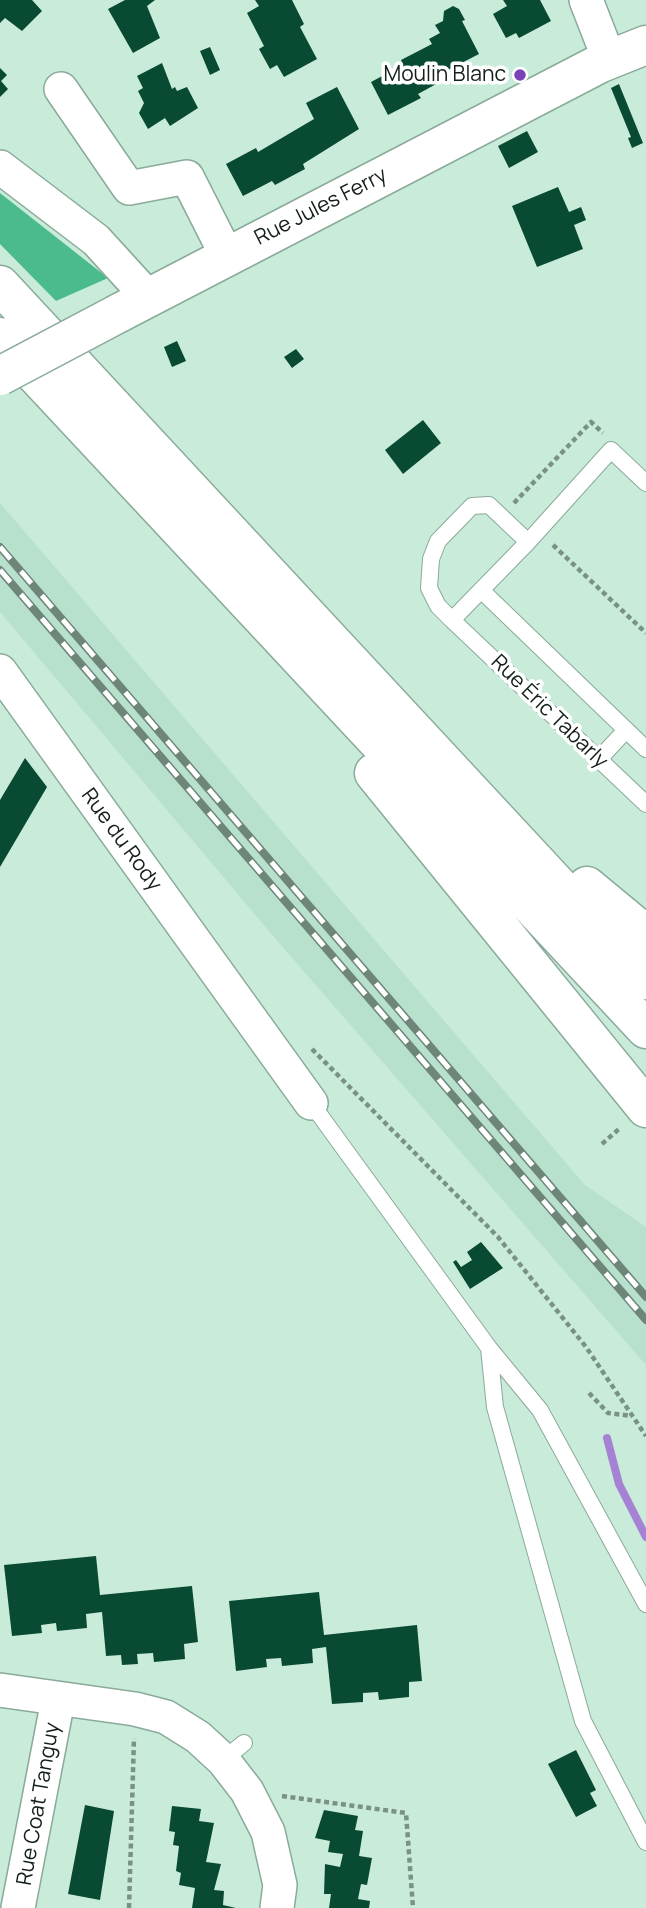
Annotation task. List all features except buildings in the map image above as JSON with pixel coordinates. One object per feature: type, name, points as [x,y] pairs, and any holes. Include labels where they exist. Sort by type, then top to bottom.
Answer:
[{"type":"main road","name":"Rue Jules Ferry","points":[[0,376],[609,59],[646,45]]},
{"type":"main road","points":[[0,285],[646,980]]},
{"type":"main road","points":[[0,337],[292,653],[646,1029]]},
{"type":"main road","points":[[292,653],[362,759],[636,1116]]},
{"type":"main road","points":[[469,789],[646,935]]},
{"type":"street","points":[[586,0],[609,59]]},
{"type":"street","points":[[61,89],[128,188],[187,177],[227,256]]},
{"type":"street","points":[[0,167],[96,240],[130,273],[133,305]]},
{"type":"street","name":"Rue du Rody","points":[[0,671],[311,1103]]},
{"type":"street","points":[[0,1690],[135,1709],[166,1717],[198,1738],[234,1751],[247,1791],[268,1832],[279,1885],[277,1908]]},
{"type":"street","name":"Rue Coat Tanguy","points":[[18,1908],[58,1700]]},
{"type":"lane","points":[[452,620],[528,542],[611,450],[646,484]]},
{"type":"lane","name":"Rue Éric Tabarly","points":[[528,542],[489,506],[472,506],[438,541],[431,559],[429,588],[438,606],[452,620],[646,804]]},
{"type":"lane","points":[[481,590],[646,749]]},
{"type":"lane","points":[[599,759],[626,730]]},
{"type":"lane","points":[[311,1103],[489,1348],[540,1410],[646,1604]]},
{"type":"lane","points":[[489,1348],[495,1407],[583,1721],[646,1842]]},
{"type":"path","points":[[305,1042],[498,1237],[586,1347],[646,1436]]},
{"type":"path","points":[[602,1144],[636,1116]]},
{"type":"path","points":[[589,1393],[608,1413],[633,1416]]},
{"type":"path","points":[[129,1908],[135,1709]]},
{"type":"path","points":[[247,1791],[406,1813],[413,1908]]},
{"type":"shaded area","points":[[0,503],[585,1185],[646,1227],[646,1365],[274,937],[0,612]]},
{"type":"green space","points":[[0,193],[108,278],[56,301],[0,244]]},
{"type":"waterway","points":[[607,1438],[619,1484],[646,1537]]},
{"type":"railway","points":[[0,547],[646,1297]]},
{"type":"railway","points":[[0,570],[646,1320]]},
{"type":"place","name":"Moulin Blanc","points":[[520,75]]}]
